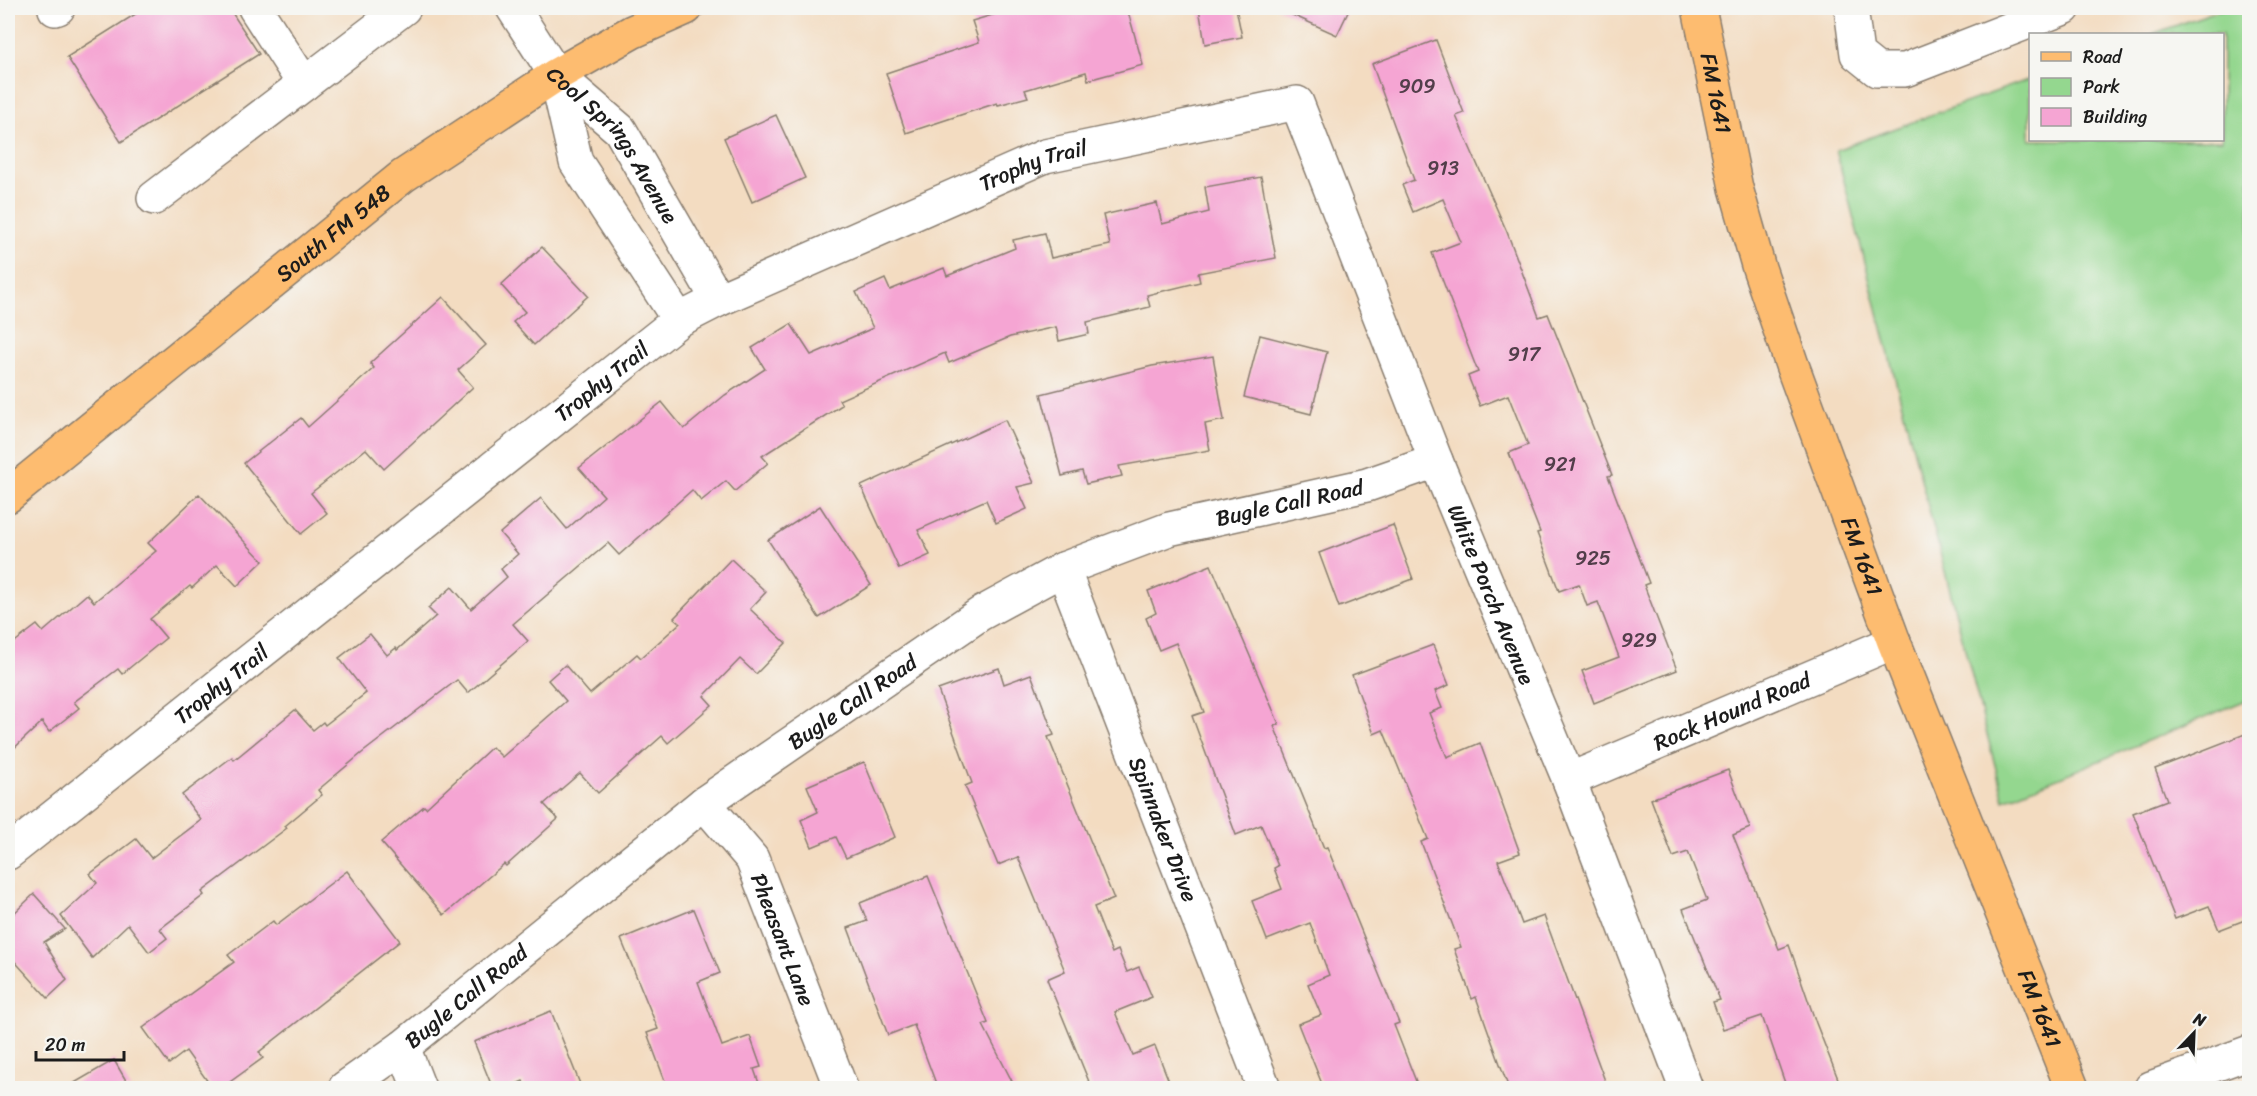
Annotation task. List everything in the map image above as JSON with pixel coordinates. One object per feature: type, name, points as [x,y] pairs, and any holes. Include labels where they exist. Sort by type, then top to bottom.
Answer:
[{"type":"main road","name":"South FM 548","points":[[8,496],[403,176],[556,75],[632,32],[686,8]]},
{"type":"main road","name":"FM 1641","points":[[1699,8],[1719,116],[1758,265],[1894,642],[2072,1089]]},
{"type":"street","points":[[255,8],[304,84]]},
{"type":"street","points":[[154,198],[404,8]]},
{"type":"street","points":[[513,8],[556,75]]},
{"type":"street","points":[[1851,8],[1857,54],[1877,70],[1905,70],[2050,11]]},
{"type":"street","name":"Cool Springs Avenue","points":[[556,75],[620,130],[718,300]]},
{"type":"street","name":"Cool Springs Avenue","points":[[556,75],[576,162],[679,320]]},
{"type":"street","name":"Trophy Trail","points":[[8,853],[679,320],[718,300],[1045,156],[1297,103]]},
{"type":"street","name":"White Porch Avenue","points":[[1297,103],[1436,461],[1569,780],[1686,1089]]},
{"type":"street","name":"Bugle Call Road","points":[[345,1089],[403,1047],[704,803],[980,614],[1063,569],[1168,529],[1367,485],[1436,461]]},
{"type":"street","name":"Spinnaker Drive","points":[[1063,569],[1264,1089]]},
{"type":"street","name":"Rock Hound Road","points":[[1569,780],[1894,642]]},
{"type":"street","name":"Pheasant Lane","points":[[704,803],[752,859],[841,1089]]},
{"type":"street","points":[[403,1047],[420,1089]]},
{"type":"street","points":[[2151,1089],[2200,1080],[2250,1052]]},
{"type":"green space","points":[[2225,8],[2250,8],[2249,699],[2004,800],[1836,150],[2029,79],[2029,141],[2224,141],[2224,33],[2155,33]]},
{"type":"building","points":[[145,8],[229,8],[259,54],[121,142],[67,57]]},
{"type":"building","points":[[1016,8],[1127,8],[1143,65],[1088,80],[1086,72],[1025,90],[1028,97],[998,105],[997,103],[906,133],[886,73],[979,42],[972,21]]},
{"type":"building","points":[[1199,8],[1236,8],[1242,37],[1205,44]]},
{"type":"building","points":[[1277,8],[1350,8],[1337,35]]},
{"type":"building","points":[[1436,40],[1464,113],[1456,116],[1507,232],[1539,317],[1548,314],[1612,475],[1608,476],[1649,583],[1644,585],[1677,670],[1594,703],[1582,671],[1619,657],[1598,602],[1587,606],[1579,584],[1559,591],[1537,533],[1540,532],[1509,453],[1528,445],[1508,395],[1480,406],[1468,376],[1478,372],[1432,253],[1461,242],[1443,199],[1413,212],[1402,185],[1414,180],[1372,64]]},
{"type":"building","points":[[776,115],[805,178],[752,202],[724,138]]},
{"type":"building","points":[[1261,177],[1276,258],[1198,273],[1200,282],[1147,295],[1150,307],[1087,322],[1089,334],[1059,341],[1056,327],[1010,337],[949,363],[945,353],[839,400],[842,405],[762,456],[768,463],[735,491],[726,481],[701,501],[692,490],[619,555],[608,543],[513,624],[528,641],[468,693],[457,680],[362,753],[318,790],[322,795],[285,826],[287,828],[202,892],[204,895],[160,929],[167,938],[149,952],[128,924],[92,958],[61,916],[97,883],[90,874],[136,839],[151,858],[201,820],[182,795],[232,757],[234,760],[295,710],[313,730],[323,722],[325,725],[366,693],[339,658],[370,634],[387,655],[396,648],[397,650],[436,616],[428,608],[452,587],[471,609],[507,577],[501,569],[518,554],[500,533],[541,498],[567,529],[604,496],[579,468],[662,402],[684,429],[725,395],[765,369],[752,348],[791,324],[811,355],[873,328],[856,292],[885,279],[890,290],[944,268],[947,276],[1015,248],[1013,240],[1045,233],[1051,258],[1110,245],[1103,215],[1157,203],[1162,224],[1209,212],[1205,187]]},
{"type":"building","points":[[542,247],[588,296],[534,345],[513,322],[525,312],[501,285]]},
{"type":"building","points":[[443,297],[486,345],[458,370],[473,387],[384,469],[366,449],[311,493],[327,513],[301,534],[244,463],[301,418],[308,427],[374,368],[370,363]]},
{"type":"building","points":[[1260,335],[1327,352],[1311,414],[1244,397]]},
{"type":"building","points":[[1213,356],[1224,420],[1205,424],[1210,450],[1119,466],[1122,476],[1086,484],[1082,471],[1062,476],[1041,394],[1152,366]]},
{"type":"building","points":[[1005,420],[1034,483],[1017,487],[1027,509],[996,523],[986,500],[918,530],[930,555],[899,569],[861,486]]},
{"type":"building","points":[[199,494],[263,561],[237,586],[217,565],[192,588],[190,586],[150,619],[166,638],[122,674],[118,669],[74,702],[79,708],[49,732],[42,722],[8,754],[8,647],[37,625],[43,632],[87,594],[94,602],[156,551],[148,543]]},
{"type":"building","points":[[820,506],[871,585],[819,618],[768,540]]},
{"type":"building","points":[[1393,525],[1413,579],[1339,607],[1319,553]]},
{"type":"building","points":[[731,559],[766,592],[750,609],[786,643],[756,674],[740,659],[704,696],[712,705],[668,743],[662,736],[598,793],[580,773],[544,804],[558,819],[506,866],[504,864],[444,915],[381,842],[424,806],[426,808],[492,747],[502,757],[566,701],[548,680],[565,665],[590,694],[637,654],[641,658],[680,623],[674,618]]},
{"type":"building","points":[[1211,565],[1279,724],[1274,726],[1324,848],[1327,847],[1399,1023],[1394,1025],[1419,1089],[1324,1089],[1298,1024],[1321,1015],[1308,984],[1329,975],[1310,923],[1267,940],[1252,901],[1282,889],[1274,868],[1278,866],[1261,825],[1236,835],[1192,716],[1204,712],[1176,643],[1159,650],[1146,618],[1156,613],[1148,591]]},
{"type":"building","points":[[1433,645],[1449,685],[1435,691],[1442,708],[1429,713],[1447,757],[1480,743],[1520,853],[1498,861],[1522,924],[1544,916],[1608,1089],[1509,1089],[1476,997],[1472,999],[1454,949],[1461,947],[1421,842],[1428,839],[1383,730],[1374,734],[1352,675]]},
{"type":"building","points":[[999,668],[1004,684],[1031,674],[1054,735],[1048,737],[1114,899],[1094,907],[1112,953],[1118,950],[1127,972],[1139,967],[1152,997],[1115,1012],[1133,1055],[1155,1046],[1172,1089],[1092,1089],[1047,979],[1065,971],[1018,857],[998,865],[965,786],[972,783],[938,690]]},
{"type":"building","points":[[2250,732],[2250,918],[2219,930],[2209,906],[2175,919],[2133,813],[2167,800],[2155,769]]},
{"type":"building","points":[[864,762],[895,837],[846,858],[836,837],[812,847],[801,820],[818,812],[807,786]]},
{"type":"building","points":[[1728,770],[1750,828],[1733,835],[1779,949],[1789,945],[1842,1089],[1787,1089],[1762,1016],[1723,1029],[1713,1002],[1720,1000],[1683,909],[1707,900],[1688,852],[1673,857],[1651,799]]},
{"type":"building","points":[[347,871],[400,941],[259,1052],[263,1058],[220,1089],[213,1089],[186,1051],[169,1064],[143,1028],[234,962],[228,955],[273,921],[276,925]]},
{"type":"building","points":[[928,876],[988,1023],[983,1025],[1016,1089],[938,1089],[914,1025],[888,1035],[848,928],[867,921],[860,903]]},
{"type":"building","points":[[34,894],[65,929],[44,942],[67,980],[48,998],[8,954],[8,919]]},
{"type":"building","points":[[694,909],[720,973],[698,982],[722,1046],[750,1036],[761,1067],[754,1069],[761,1089],[668,1089],[647,1033],[658,1029],[621,939]]},
{"type":"building","points":[[551,1011],[582,1089],[526,1089],[523,1081],[505,1089],[493,1089],[474,1042]]},
{"type":"building","points":[[114,1060],[131,1089],[64,1089]]}]
